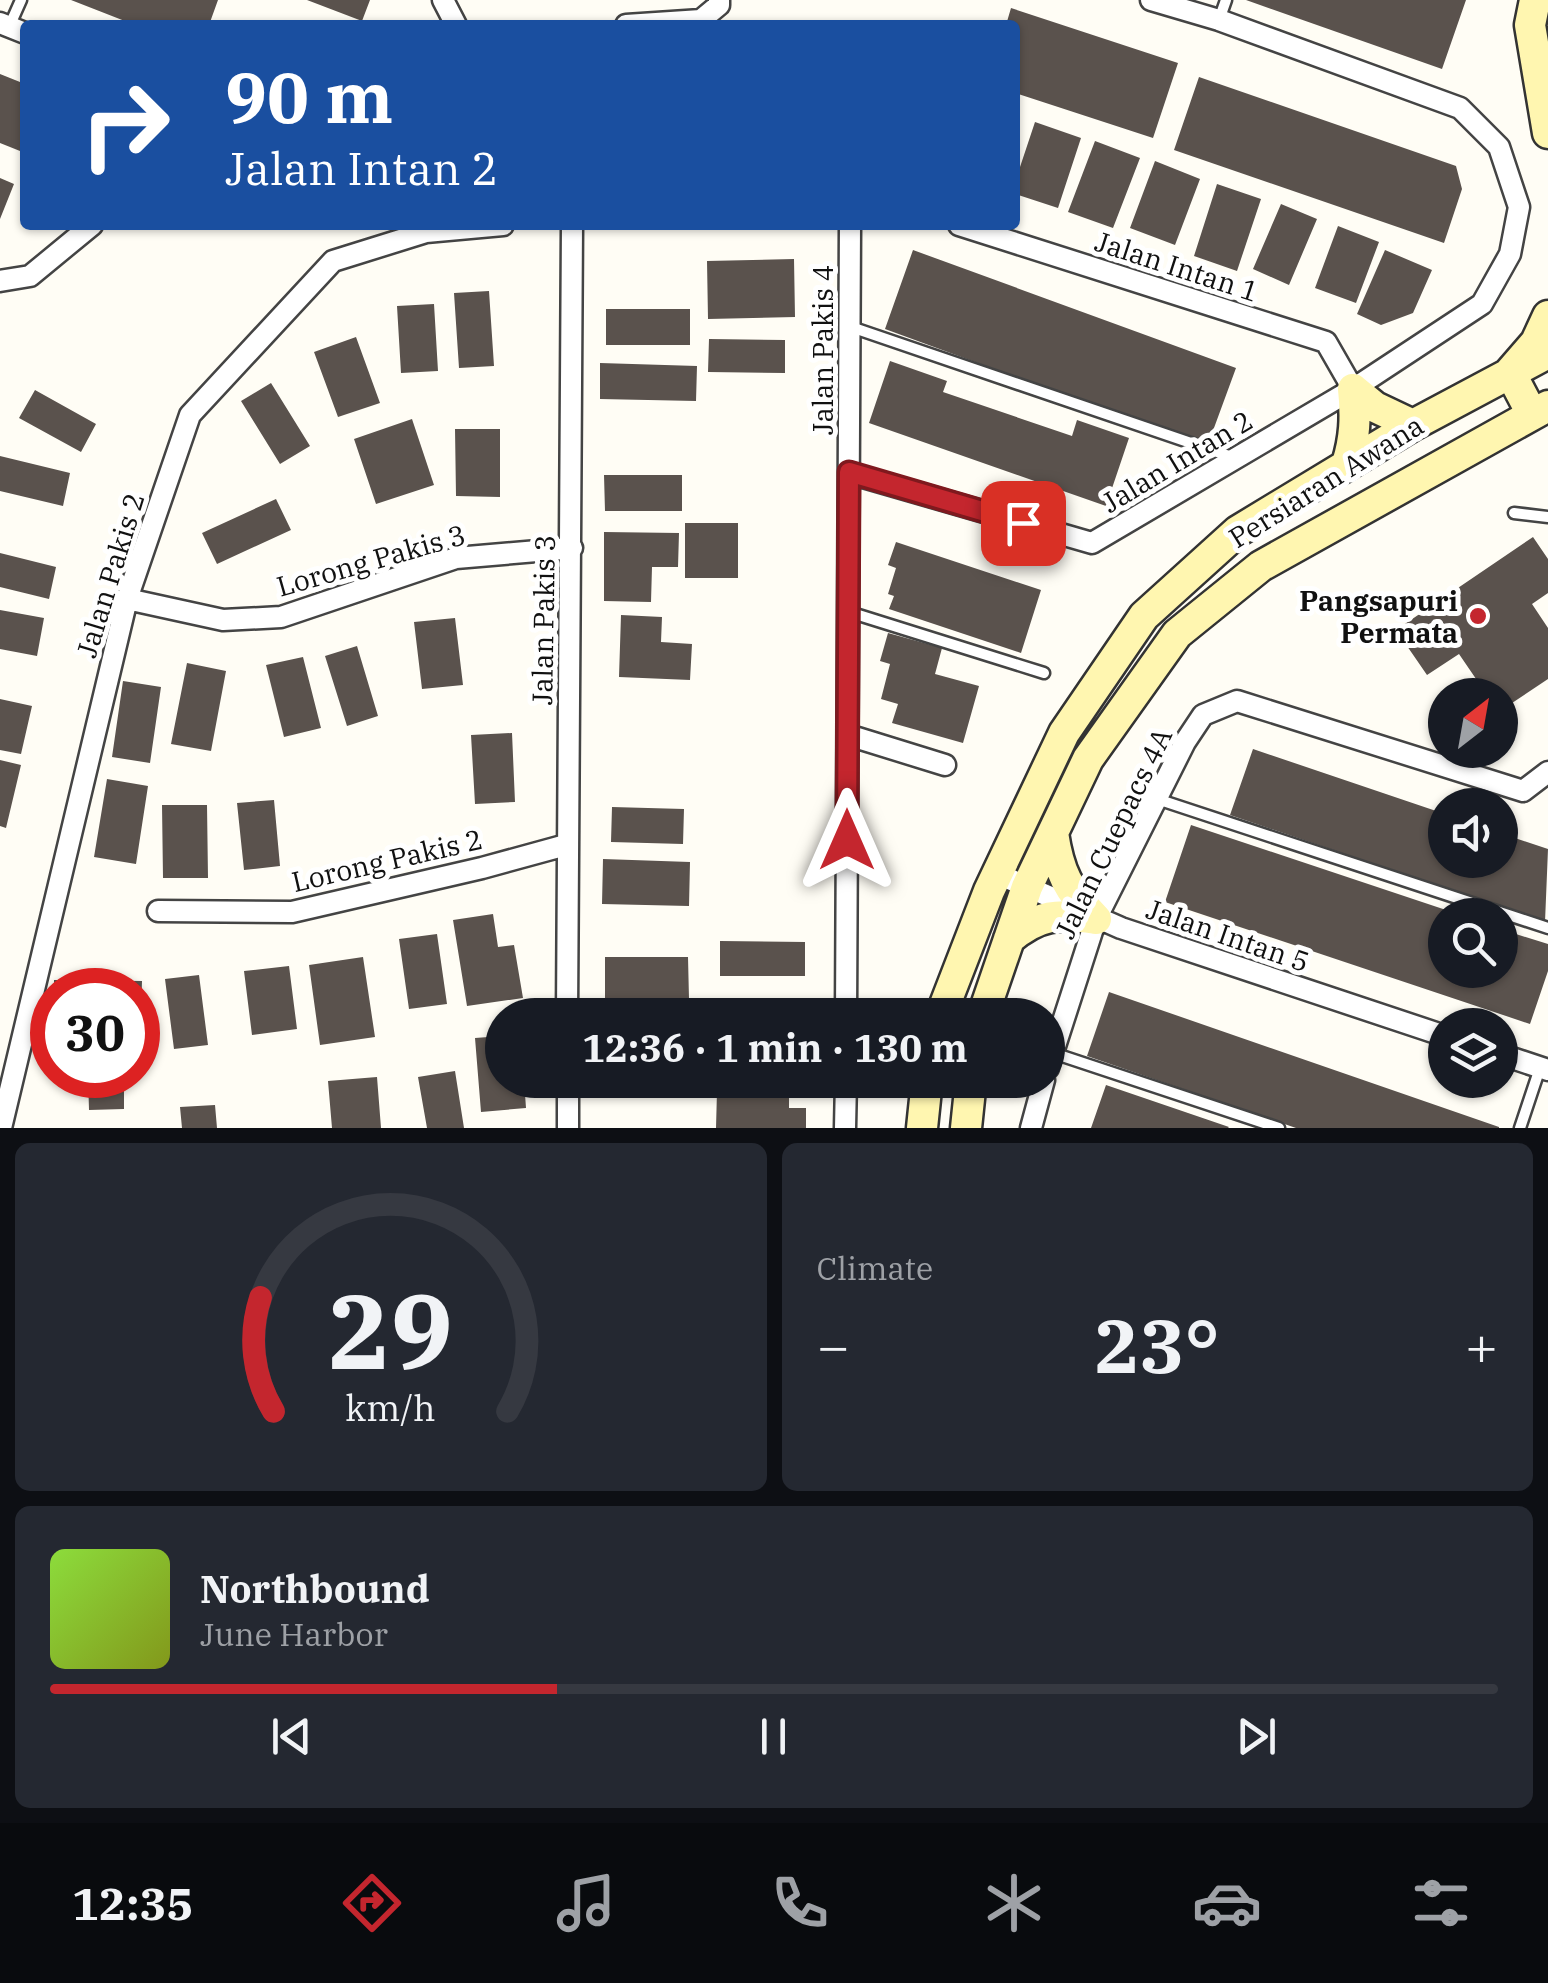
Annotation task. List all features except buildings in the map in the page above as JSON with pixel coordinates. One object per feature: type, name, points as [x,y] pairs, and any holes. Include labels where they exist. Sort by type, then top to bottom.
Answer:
[{"type":"street","name":"Jalan Intan 2","points":[[849,472],[1092,544],[1353,389],[1482,304],[1510,254],[1519,208],[1499,148],[1460,108],[1223,10],[1151,0]]},
{"type":"street","points":[[1535,0],[1530,25],[1548,132]]},
{"type":"street","points":[[0,281],[30,276],[86,230]]},
{"type":"street","name":"Jalan Pakis 2","points":[[2,1128],[126,599],[190,415],[333,261],[426,232],[448,230]]},
{"type":"street","name":"Jalan Pakis 3","points":[[567,998],[572,230]]},
{"type":"street","name":"Jalan Pakis 4","points":[[846,998],[850,230]]},
{"type":"street","name":"Jalan Intan 1","points":[[976,230],[1326,342],[1353,389]]},
{"type":"street","points":[[1540,410],[1510,372],[1536,342],[1548,316]]},
{"type":"street","name":"Persiaran Awana","points":[[947,998],[998,874],[1064,733],[1144,616],[1238,532],[1413,425],[1548,353]]},
{"type":"street","points":[[1353,389],[1374,407],[1413,425]]},
{"type":"street","points":[[1346,464],[1354,441],[1353,389]]},
{"type":"street","name":"Persiaran Awana","points":[[989,998],[1027,887],[1088,758],[1177,634],[1261,566],[1540,410]]},
{"type":"street","name":"Lorong Pakis 3","points":[[126,599],[223,620],[280,617],[456,558],[572,548]]},
{"type":"street","name":"Jalan Cuepacs 4A","points":[[1065,1015],[1096,919],[1184,742],[1203,715],[1238,700],[1524,791],[1548,772]]},
{"type":"street","points":[[848,734],[946,765]]},
{"type":"street","points":[[1053,833],[1058,864],[1072,894],[1096,919]]},
{"type":"street","name":"Lorong Pakis 2","points":[[158,911],[292,912],[566,845]]},
{"type":"street","name":"Jalan Intan 5","points":[[998,874],[1096,919],[1428,1030]]},
{"type":"street","points":[[1009,940],[1027,924],[1062,914],[1096,919]]},
{"type":"street","points":[[1518,1060],[1544,1068]]},
{"type":"street","points":[[568,1098],[568,1128]]},
{"type":"street","points":[[846,1098],[846,1128]]},
{"type":"street","points":[[922,1128],[924,1098]]},
{"type":"street","points":[[966,1128],[969,1098]]},
{"type":"street","points":[[1031,1128],[1039,1098]]},
{"type":"lane","points":[[12,28],[21,0]]},
{"type":"lane","points":[[850,327],[1236,458]]},
{"type":"lane","points":[[1514,513],[1548,516]]},
{"type":"lane","points":[[848,612],[1044,673]]},
{"type":"lane","points":[[1156,799],[1548,928]]},
{"type":"lane","points":[[1065,1065],[1279,1128]]},
{"type":"lane","points":[[1520,1128],[1544,1068]]},
{"type":"place","name":"Pangsapuri Permata","points":[[1478,616]]},
{"type":"route","points":[[847,840],[849,472],[1023,523]]}]
